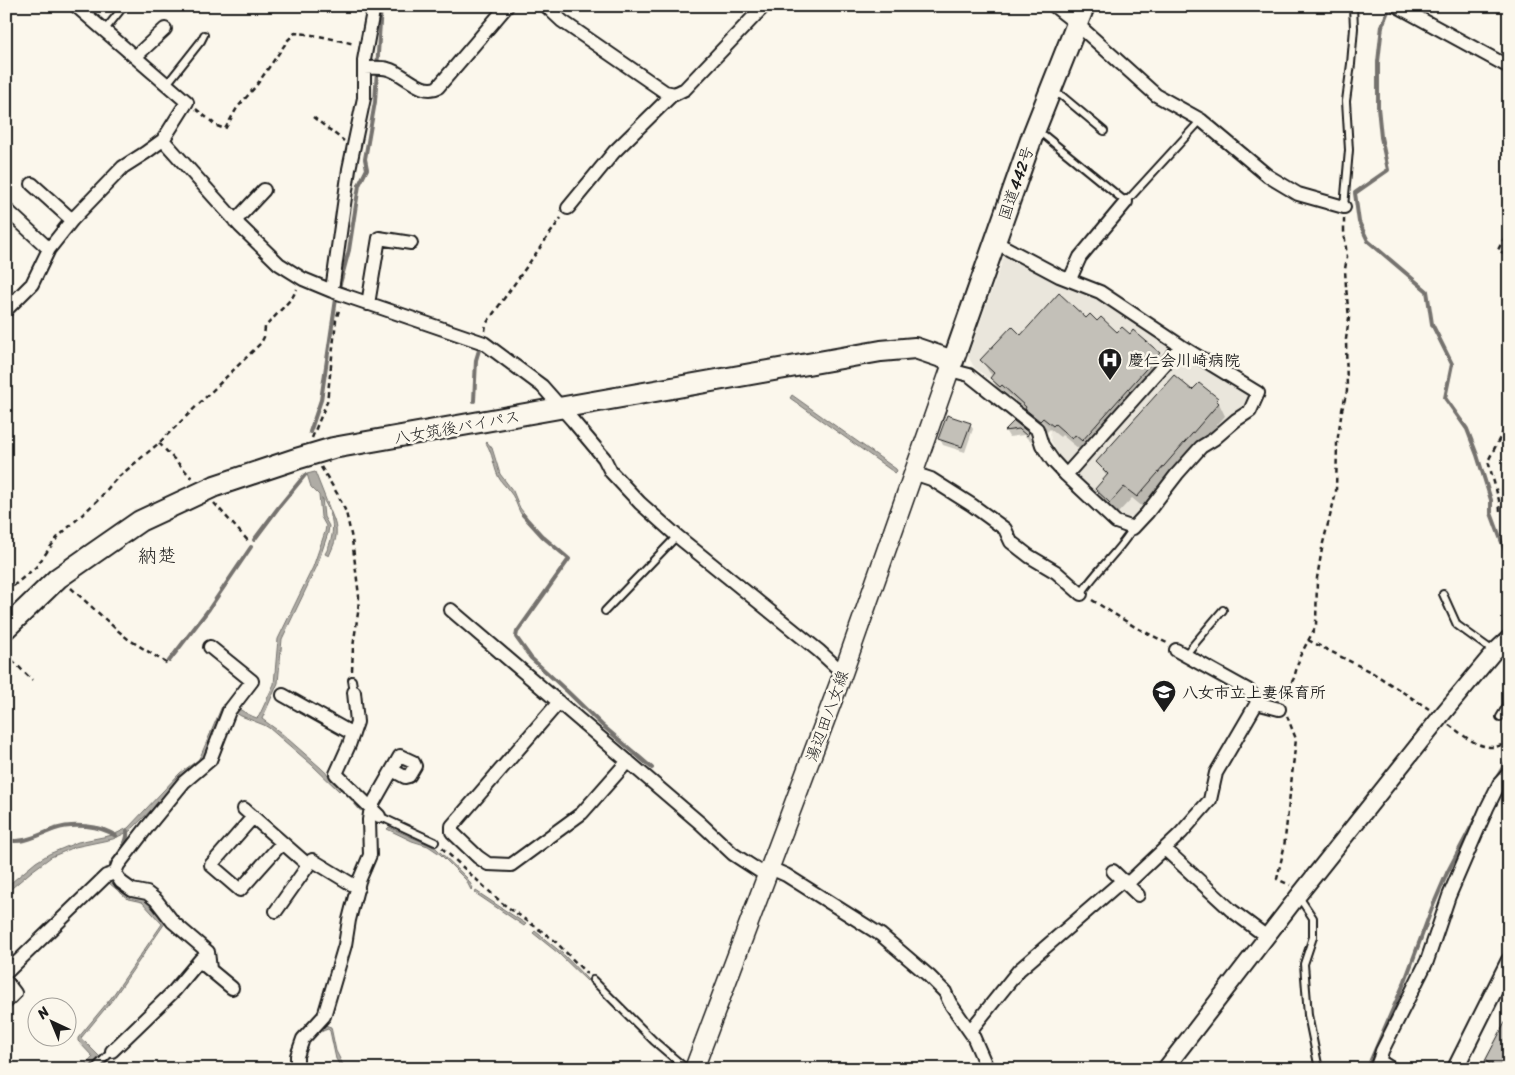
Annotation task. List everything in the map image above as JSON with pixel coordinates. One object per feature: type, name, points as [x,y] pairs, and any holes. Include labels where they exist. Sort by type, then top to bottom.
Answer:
[{"type":"highway","name":"国道442号","points":[[951,366],[1032,137],[1081,15]]},
{"type":"highway","name":"八女筑後バイパス","points":[[6,628],[58,578],[140,521],[215,486],[333,448],[881,351],[915,348],[951,366]]},
{"type":"main road","name":"湯辺田八女線","points":[[694,1069],[843,673],[951,366]]},
{"type":"street","points":[[6,310],[32,284],[50,249],[72,220],[123,167],[163,140],[187,102],[76,6]]},
{"type":"street","points":[[337,293],[333,284],[349,169],[364,98],[364,68],[374,6]]},
{"type":"street","points":[[364,68],[387,69],[396,72],[426,90],[432,90],[438,87],[507,6]]},
{"type":"street","points":[[546,6],[562,21],[665,92],[673,94]]},
{"type":"street","points":[[568,208],[614,152],[673,94],[684,89],[764,6]]},
{"type":"street","points":[[1054,6],[1081,15],[1156,95],[1201,120],[1268,176],[1298,194],[1344,207]]},
{"type":"street","points":[[1397,6],[1509,67]]},
{"type":"street","points":[[135,57],[165,29]]},
{"type":"street","points":[[163,140],[236,221],[279,264],[304,279],[337,293],[484,343],[542,386],[604,458],[611,472],[640,503],[677,536],[819,651],[843,673]]},
{"type":"street","points":[[32,184],[72,220]]},
{"type":"street","points":[[236,221],[264,190]]},
{"type":"street","points":[[1070,279],[1080,257],[1126,202]]},
{"type":"street","points":[[6,209],[50,249]]},
{"type":"street","points":[[368,304],[379,238],[411,243]]},
{"type":"street","points":[[951,366],[969,375],[1037,429],[1042,445],[1066,475],[1116,522],[1133,528],[1201,447],[1250,411],[1258,393],[1181,346],[1100,292],[1059,276],[995,242]]},
{"type":"street","points":[[1066,475],[1181,346]]},
{"type":"street","points":[[913,473],[931,478],[972,505],[1004,529],[1011,542],[1029,556],[1056,572],[1082,594]]},
{"type":"street","points":[[451,610],[628,760],[733,854],[768,872],[786,875],[881,935],[929,976],[946,992],[950,1003],[970,1031],[987,1068]]},
{"type":"street","points":[[1164,1069],[1300,894],[1440,718],[1500,646]]},
{"type":"street","points":[[6,974],[106,876],[115,873],[118,866],[148,826],[184,782],[210,760],[229,711],[252,681],[210,648]]},
{"type":"street","points":[[1181,653],[1248,690],[1264,706],[1279,709]]},
{"type":"street","points":[[353,686],[357,722],[336,774],[375,812]]},
{"type":"street","points":[[283,695],[353,734]]},
{"type":"street","points":[[970,1031],[1019,970],[1121,879],[1165,849],[1210,800],[1216,773],[1258,701]]},
{"type":"street","points":[[559,702],[452,826],[452,832],[478,857],[488,864],[511,865],[582,813],[628,760]]},
{"type":"street","points":[[298,1069],[297,1056],[303,1039],[324,1016],[345,945],[348,920],[359,881],[370,855],[369,820],[375,812],[392,770]]},
{"type":"street","points":[[1378,1064],[1382,1051],[1427,961],[1448,896],[1487,808],[1499,784],[1509,773]]},
{"type":"street","points":[[282,842],[240,890],[210,865],[208,859],[249,813],[282,842],[308,865]]},
{"type":"street","points":[[1165,849],[1231,910],[1267,937]]},
{"type":"street","points":[[276,911],[312,860],[358,888]]},
{"type":"street","points":[[115,873],[121,882],[132,890],[147,893],[156,900],[204,956],[210,969],[232,988]]},
{"type":"street","points":[[1121,879],[1138,894]]},
{"type":"street","points":[[112,1051],[174,991],[204,956]]},
{"type":"street","points":[[1455,1069],[1509,961]]},
{"type":"street","points":[[6,981],[15,993],[6,1002]]},
{"type":"lane","points":[[104,31],[124,6]]},
{"type":"lane","points":[[1344,207],[1349,150],[1346,101],[1352,64],[1353,6]]},
{"type":"lane","points":[[166,84],[204,35]]},
{"type":"lane","points":[[1050,91],[1062,96],[1104,131]]},
{"type":"lane","points":[[1045,136],[1126,202],[1201,120]]},
{"type":"lane","points":[[1082,594],[1088,583],[1126,540],[1133,528]]},
{"type":"lane","points":[[605,611],[677,536]]},
{"type":"lane","points":[[1443,594],[1458,625],[1500,646],[1509,659]]},
{"type":"lane","points":[[1181,653],[1223,610]]},
{"type":"lane","points":[[1500,717],[1509,702]]},
{"type":"lane","points":[[375,812],[435,842]]},
{"type":"lane","points":[[1300,894],[1313,918],[1313,937],[1304,964],[1308,1015],[1319,1069]]},
{"type":"lane","points":[[593,980],[654,1041],[682,1066],[689,1069]]},
{"type":"lane","points":[[94,1069],[112,1051]]},
{"type":"lane","points":[[1378,1064],[1398,1069]]},
{"type":"path","points":[[187,102],[217,126],[225,129],[237,108],[256,86],[288,40],[296,32],[367,46]]},
{"type":"path","points":[[313,118],[354,148]]},
{"type":"path","points":[[1300,894],[1277,879],[1284,848],[1296,739],[1288,717],[1279,709],[1294,678],[1300,656],[1316,626],[1317,578],[1323,543],[1336,493],[1338,444],[1342,410],[1347,392],[1346,339],[1349,318],[1345,269],[1347,257],[1344,207]]},
{"type":"path","points":[[484,343],[486,324],[568,208]]},
{"type":"path","points":[[1509,229],[1498,250],[1509,256]]},
{"type":"path","points":[[6,592],[36,567],[57,538],[98,500],[116,479],[159,443],[261,343],[265,327],[292,298],[304,279]]},
{"type":"path","points":[[312,440],[326,402],[336,320],[337,293]]},
{"type":"path","points":[[1500,511],[1500,500],[1488,461],[1509,420]]},
{"type":"path","points":[[159,443],[194,480]]},
{"type":"path","points":[[320,464],[346,512],[352,539],[359,596],[353,647],[353,686]]},
{"type":"path","points":[[212,500],[250,543]]},
{"type":"path","points":[[70,588],[128,639],[168,664]]},
{"type":"path","points":[[1082,594],[1135,627],[1173,646],[1181,653]]},
{"type":"path","points":[[1308,640],[1373,673],[1480,745],[1494,747],[1509,744]]},
{"type":"path","points":[[6,654],[32,680]]},
{"type":"path","points":[[435,842],[502,904],[554,940],[593,980]]},
{"type":"shaded area","name":"慶仁会川崎病院","points":[[1005,254],[1067,287],[1093,294],[1251,395],[1248,403],[1216,431],[1142,513],[1125,519],[1119,516],[1060,458],[1051,441],[1049,426],[974,367],[968,356]]},
{"type":"shaded area","points":[[792,395],[897,471],[895,473],[790,398]]},
{"type":"shaded area","points":[[487,442],[492,448],[500,474],[513,491],[520,508],[527,517],[525,519],[520,513],[512,495],[498,476]]},
{"type":"shaded area","points":[[315,472],[334,520],[336,538],[329,556],[325,554],[331,539],[332,519],[322,498],[324,517],[329,526],[328,533],[317,566],[282,639],[278,683],[262,719],[280,732],[342,788],[339,791],[269,728],[241,716],[226,707],[203,759],[130,831],[113,839],[75,847],[51,857],[6,893],[6,887],[36,862],[49,854],[78,842],[113,835],[128,828],[180,773],[198,760],[223,704],[231,705],[257,718],[259,716],[274,684],[278,639],[313,567],[325,532],[326,526],[321,517],[319,495],[311,487],[307,474]]},
{"type":"shaded area","points":[[389,827],[436,848],[467,878],[473,888],[471,890],[466,880],[440,854],[428,846],[412,841],[387,829]]},
{"type":"shaded area","points":[[111,881],[128,896],[146,901],[165,923],[113,999],[81,1038],[100,1057],[89,1069],[82,1069],[93,1057],[78,1041],[78,1038],[111,998],[162,924],[142,902],[128,899],[109,883]]},
{"type":"shaded area","points":[[476,891],[526,924],[524,926],[475,893]]},
{"type":"shaded area","points":[[535,931],[562,953],[588,980],[533,933]]},
{"type":"shaded area","points":[[325,1025],[331,1027],[336,1051],[345,1069],[342,1069],[336,1059],[328,1029],[311,1039],[305,1049],[303,1069],[301,1069],[303,1047],[319,1029]]},
{"type":"building","points":[[1059,293],[1086,318],[1090,314],[1097,321],[1101,317],[1117,332],[1122,327],[1130,334],[1133,330],[1160,353],[1082,441],[1075,435],[1072,439],[1055,424],[1053,426],[1043,418],[1040,421],[1025,409],[1026,407],[1002,385],[1000,387],[990,378],[994,373],[980,360],[1012,326],[1021,335]]},
{"type":"building","points":[[1174,375],[1192,390],[1199,383],[1218,398],[1216,400],[1219,403],[1137,497],[1124,487],[1110,503],[1095,489],[1108,474],[1096,462]]},
{"type":"building","points":[[947,415],[971,423],[962,447],[938,439]]},
{"type":"building","points":[[1014,421],[1029,433],[1027,436],[1019,429],[1004,431]]},
{"type":"building","points":[[1509,1015],[1509,1069],[1499,1069],[1485,1061]]},
{"type":"waterway","points":[[310,432],[321,400],[336,299],[349,250],[359,185],[367,169],[365,159],[375,102],[381,6]]},
{"type":"waterway","points":[[1390,6],[1382,26],[1378,62],[1378,107],[1381,137],[1388,170],[1355,193],[1359,222],[1368,241],[1427,291],[1432,324],[1452,364],[1445,398],[1467,429],[1491,500],[1491,513],[1507,556]]},
{"type":"waterway","points":[[474,401],[476,360],[479,350]]},
{"type":"waterway","points":[[254,540],[305,475]]},
{"type":"waterway","points":[[523,515],[542,536],[569,559],[517,632],[516,637],[531,658],[602,725],[652,768]]},
{"type":"waterway","points":[[169,661],[209,609],[251,547]]},
{"type":"waterway","points":[[1495,781],[1509,757]]},
{"type":"waterway","points":[[354,801],[361,809]]},
{"type":"waterway","points":[[1367,1069],[1405,981],[1447,873],[1478,814]]},
{"type":"waterway","points":[[6,840],[25,840],[55,829],[70,826],[94,827],[116,836]]},
{"type":"waterway","points":[[111,864],[126,840],[127,831]]},
{"type":"place","name":"慶仁会川崎病院","points":[[1110,381]]},
{"type":"place","name":"八女市立上妻保育所","points":[[1164,713]]},
{"type":"district","name":"納楚","points":[[157,555]]}]
